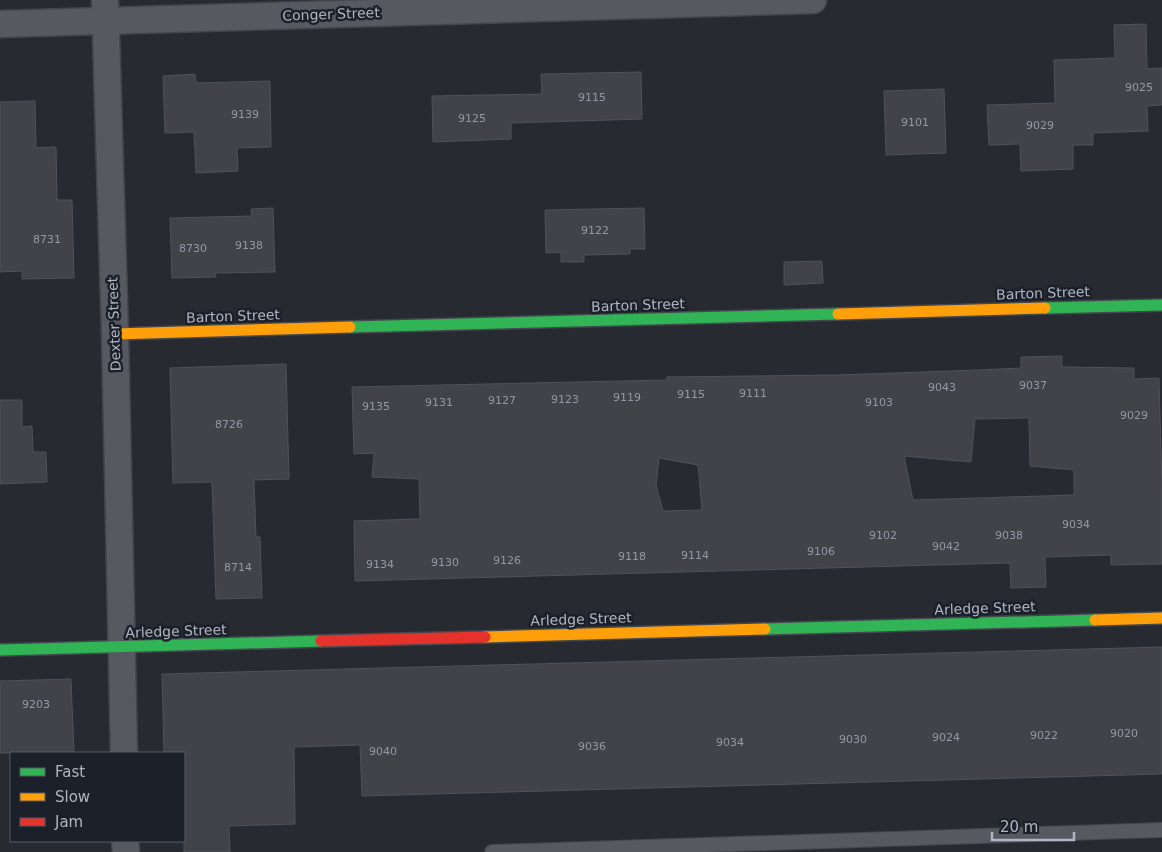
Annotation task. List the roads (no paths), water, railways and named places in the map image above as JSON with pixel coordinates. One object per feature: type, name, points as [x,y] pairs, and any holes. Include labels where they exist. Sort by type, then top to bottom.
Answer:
[{"type":"street","name":"Conger Street","points":[[0,24],[105,10],[812,0]]},
{"type":"street","name":"Dexter Street","points":[[105,10],[115,334],[124,752]]},
{"type":"street","name":"Barton Street","points":[[115,334],[1162,305]]},
{"type":"street","name":"Arledge Street","points":[[0,650],[1162,618]]},
{"type":"lane","points":[[492,852],[1162,830]]}]
